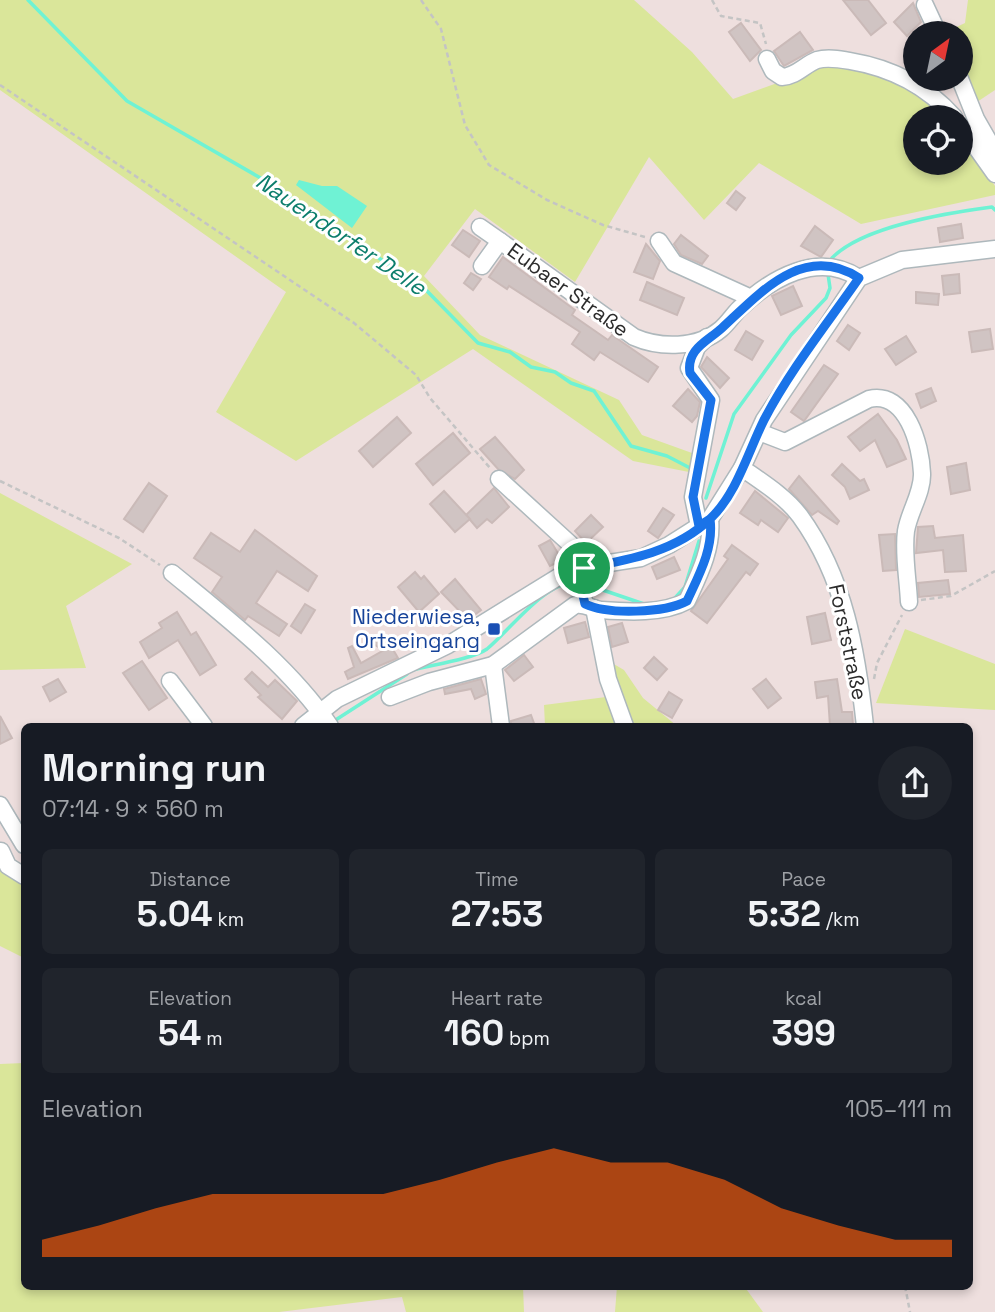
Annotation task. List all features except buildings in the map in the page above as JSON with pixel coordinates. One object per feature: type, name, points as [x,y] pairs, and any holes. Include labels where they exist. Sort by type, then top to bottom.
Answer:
[{"type":"street","points":[[925,5],[933,21]]},
{"type":"street","points":[[767,59],[773,71],[782,77],[793,75],[817,60],[831,59],[881,68],[925,89],[942,105]]},
{"type":"street","points":[[965,91],[976,119],[995,152]]},
{"type":"street","points":[[973,143],[995,174]]},
{"type":"street","points":[[480,227],[500,241]]},
{"type":"street","name":"Eubaer Straße","points":[[390,697],[429,682],[493,665],[575,605],[585,589],[669,545],[704,522],[742,468],[759,432],[806,355],[859,278],[845,269],[821,264],[792,273],[751,298],[721,330],[707,337],[670,346],[651,344],[634,337],[500,241],[482,266]]},
{"type":"street","points":[[659,241],[674,263],[751,298]]},
{"type":"street","points":[[859,278],[902,260],[995,249]]},
{"type":"street","name":"Eubaer Straße","points":[[326,719],[392,670],[448,645],[563,574],[585,589],[652,612],[687,601],[703,565],[712,532],[704,522],[693,497],[711,400],[689,368],[697,347],[707,337]]},
{"type":"street","points":[[759,432],[785,442],[869,399],[882,397],[898,406],[910,424],[922,475],[906,532],[909,602]]},
{"type":"street","name":"Forststraße","points":[[742,468],[768,485],[799,515],[838,582],[862,696],[865,723]]},
{"type":"street","points":[[499,479],[580,553],[585,589],[608,679],[624,723]]},
{"type":"street","points":[[172,573],[246,635],[326,719]]},
{"type":"street","points":[[493,665],[501,723]]},
{"type":"street","points":[[170,681],[202,723]]},
{"type":"street","points":[[0,805],[21,839]]},
{"type":"street","points":[[21,845],[0,851],[8,866],[21,874]]},
{"type":"path","points":[[421,0],[440,29],[465,125],[489,165],[547,200],[603,225],[659,241]]},
{"type":"path","points":[[712,0],[721,16],[760,23],[765,33],[767,59]]},
{"type":"path","points":[[0,85],[354,323],[416,375],[430,398],[499,479]]},
{"type":"path","points":[[0,481],[119,538],[172,573]]},
{"type":"path","points":[[862,696],[874,679],[877,663],[909,602],[951,596],[995,571]]},
{"type":"path","points":[[906,1290],[910,1312]]},
{"type":"shaded area","points":[[0,0],[634,0],[692,52],[733,99],[838,61],[903,80],[903,91],[921,91],[935,105],[903,105],[903,175],[973,175],[973,154],[995,186],[995,195],[861,224],[759,163],[704,220],[649,157],[575,282],[475,209],[424,276],[480,335],[619,400],[642,435],[692,453],[689,472],[633,461],[473,349],[296,461],[216,412],[286,292],[0,90]]},
{"type":"shaded area","points":[[968,0],[995,0],[995,90],[977,102],[972,91],[973,21],[965,21]]},
{"type":"shaded area","points":[[299,180],[322,186],[337,186],[367,206],[352,228],[296,185]]},
{"type":"shaded area","points":[[0,493],[132,564],[66,606],[86,668],[0,670]]},
{"type":"shaded area","points":[[905,629],[995,664],[995,710],[876,703]]},
{"type":"shaded area","points":[[612,663],[624,670],[643,698],[673,723],[545,723],[544,705],[606,697],[597,665]]},
{"type":"shaded area","points":[[0,859],[21,868],[21,956],[0,946]]},
{"type":"shaded area","points":[[21,1063],[21,1290],[523,1290],[524,1312],[406,1312],[402,1297],[279,1312],[0,1312],[0,1064]]},
{"type":"shaded area","points":[[617,1290],[747,1290],[763,1312],[615,1312]]},
{"type":"waterway","name":"Nauendorfer Delle","points":[[28,0],[127,101],[264,180],[426,290],[478,343],[510,352],[531,367],[555,372],[571,383],[594,391],[631,446],[667,456],[692,469]]},
{"type":"waterway","points":[[832,258],[846,247],[884,229],[930,217],[992,207],[995,210]]},
{"type":"waterway","points":[[706,498],[734,414],[791,335],[826,298],[830,288],[828,274]]},
{"type":"waterway","points":[[675,598],[685,587],[699,541]]},
{"type":"waterway","points":[[413,670],[481,653],[541,597],[566,584],[577,583]]},
{"type":"waterway","points":[[588,585],[644,604]]},
{"type":"waterway","points":[[334,721],[407,674]]},
{"type":"place","name":"Niederwiesa, Ortseingang","points":[[494,629]]},
{"type":"route","points":[[584,568],[581,587],[583,598],[585,604],[597,609],[652,612],[677,607],[687,601],[703,565],[712,532],[710,519],[699,526],[692,503],[711,400],[710,395],[690,373],[689,368],[697,347],[707,337],[721,330],[751,298],[792,273],[821,264],[845,269],[859,278],[764,420],[742,468],[710,519],[699,526],[669,545],[641,558],[584,568]]}]
